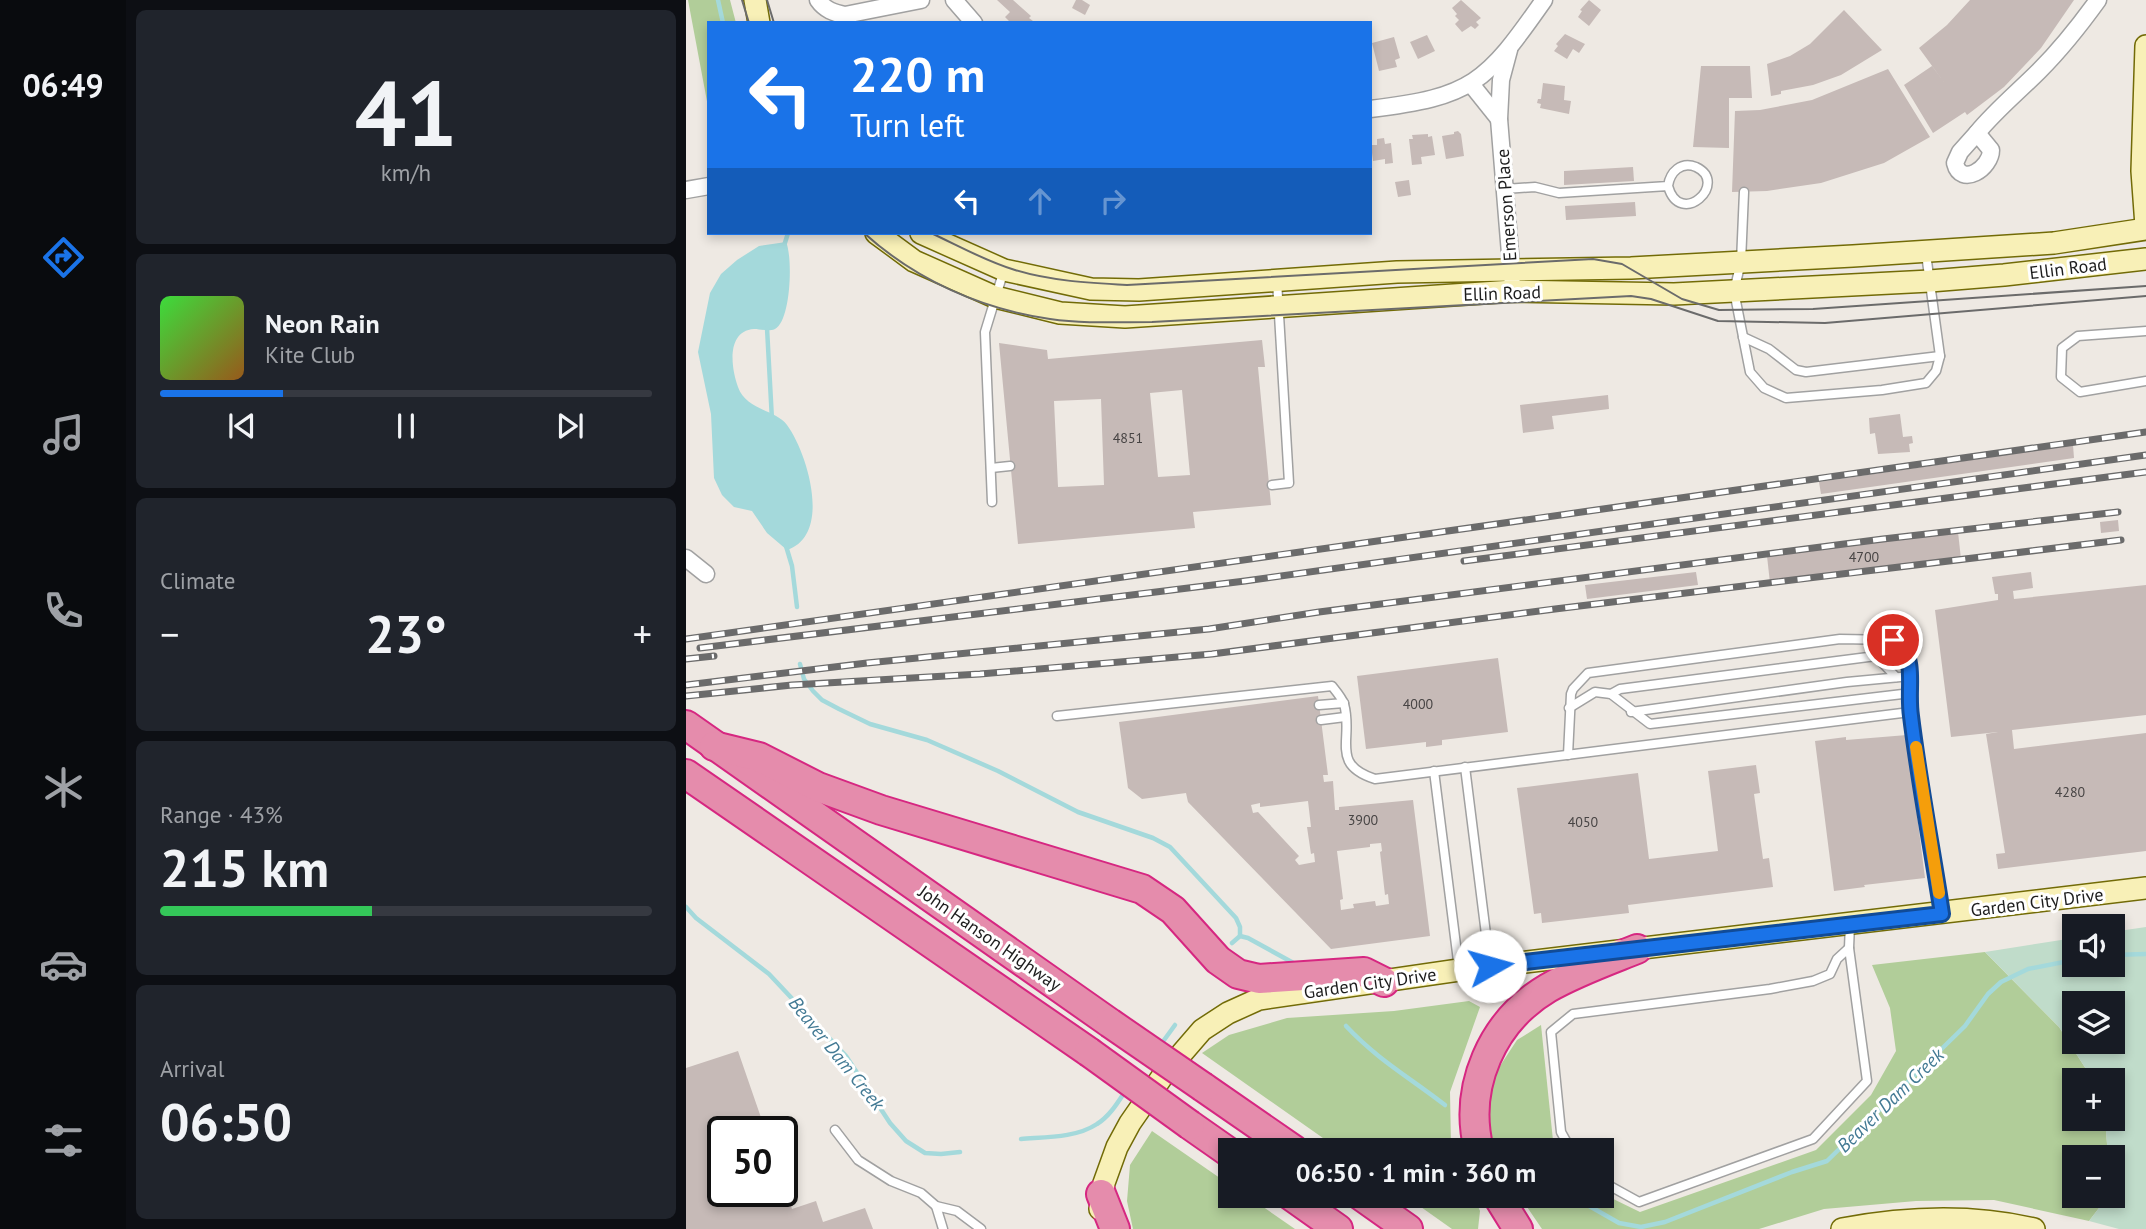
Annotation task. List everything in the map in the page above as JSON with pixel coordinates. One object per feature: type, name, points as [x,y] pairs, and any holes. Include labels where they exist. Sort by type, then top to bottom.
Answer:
[{"type":"highway","name":"John Hanson Highway","points":[[686,725],[1277,1138]]},
{"type":"highway","points":[[714,746],[759,757],[818,787],[881,810],[1142,889],[1173,910],[1218,960],[1238,974],[1259,979],[1363,972],[1384,982]]},
{"type":"highway","points":[[686,774],[1089,1052],[1218,1145]]},
{"type":"highway","points":[[1477,1138],[1474,1116],[1476,1085],[1484,1060],[1499,1035],[1526,1003],[1548,988],[1637,949]]},
{"type":"highway","points":[[1101,1194],[1115,1229]]},
{"type":"highway","points":[[1308,1208],[1338,1229]]},
{"type":"highway","points":[[1378,1208],[1408,1229]]},
{"type":"highway","points":[[1505,1208],[1518,1229]]},
{"type":"street","points":[[755,0],[759,21]]},
{"type":"street","points":[[818,0],[833,13],[845,15],[921,0]]},
{"type":"street","points":[[954,0],[972,21]]},
{"type":"street","points":[[1372,109],[1433,99],[1471,84],[1509,50],[1544,0]]},
{"type":"street","points":[[1977,133],[2004,102],[2067,41],[2098,0]]},
{"type":"street","points":[[2146,46],[2142,171],[2146,227]]},
{"type":"street","name":"Emerson Place","points":[[1509,50],[1501,80],[1499,118],[1512,281]]},
{"type":"street","points":[[1471,84],[1499,118]]},
{"type":"street","points":[[686,190],[707,186]]},
{"type":"street","name":"Ellin Road","points":[[879,235],[914,261],[995,297],[1060,313],[1125,317],[1279,307],[1512,281],[1741,262],[2054,243],[2146,227]]},
{"type":"street","name":"Ellin Road","points":[[925,235],[1004,271],[1091,289],[1139,289],[1398,272],[1674,294],[1930,281],[2146,259]]},
{"type":"street","points":[[686,558],[706,574]]},
{"type":"street","name":"Garden City Drive","points":[[1100,1229],[1101,1194],[1117,1147],[1130,1123],[1164,1074],[1202,1030],[1228,1013],[1259,999],[1490,966],[2146,888]]},
{"type":"street","points":[[1842,1229],[1887,1222],[1944,1218],[2013,1224],[2034,1229]]},
{"type":"lane","points":[[1687,166],[1699,169],[1706,178],[1707,185],[1703,197],[1692,204],[1685,204],[1674,198],[1668,186],[1671,174],[1687,166]]},
{"type":"lane","points":[[1505,189],[1535,187],[1546,192],[1559,193],[1668,186]]},
{"type":"lane","points":[[1744,192],[1741,262],[1734,291],[1750,372],[1764,388],[1786,398],[1882,390],[1926,383],[1936,370],[1940,356],[1926,251]]},
{"type":"lane","points":[[992,502],[985,332],[1004,271]]},
{"type":"lane","points":[[1272,485],[1289,483],[1277,281]]},
{"type":"lane","points":[[2146,331],[2078,336],[2062,348],[2061,377],[2080,392],[2146,381]]},
{"type":"lane","points":[[1743,337],[1769,349],[1796,370],[1806,372],[1940,356]]},
{"type":"lane","points":[[991,468],[1010,466]]},
{"type":"lane","points":[[1568,755],[1569,708],[1573,689],[1588,673],[1840,639],[1901,642],[1907,653],[1911,676],[1910,712],[1942,914]]},
{"type":"lane","points":[[1611,694],[1620,689],[1876,656],[1896,677]]},
{"type":"lane","points":[[1631,712],[1911,676]]},
{"type":"lane","points":[[1057,716],[1332,686],[1344,703],[1350,766],[1358,773],[1375,779],[1910,712]]},
{"type":"lane","points":[[1569,708],[1595,692],[1611,694],[1650,724],[1911,692]]},
{"type":"lane","points":[[1319,705],[1344,703]]},
{"type":"lane","points":[[1321,720],[1345,717]]},
{"type":"lane","points":[[1465,767],[1490,966]]},
{"type":"lane","points":[[1434,771],[1460,970]]},
{"type":"lane","points":[[1614,1188],[1639,1202],[1813,1139],[1867,1081],[1849,948],[1850,924]]},
{"type":"lane","points":[[1565,1138],[1562,1132],[1551,1032],[1573,1014],[1813,981],[1830,974],[1837,959],[1849,948]]},
{"type":"lane","points":[[835,1130],[858,1160],[891,1181],[921,1193],[936,1206],[957,1211],[981,1229]]},
{"type":"lane","points":[[936,1206],[943,1229]]},
{"type":"green space","points":[[688,0],[730,0],[735,21],[707,21],[707,101]]},
{"type":"green space","points":[[2146,927],[2146,1229],[2119,1229],[2089,1221],[2099,1208],[2125,1208],[2125,1145],[2107,1145],[2106,1131],[2125,1131],[2125,1068],[2085,1068],[2076,1054],[2125,1054],[2125,991],[2062,991],[2062,1032],[1985,952],[2062,940],[2062,977],[2125,977],[2125,930]]},
{"type":"green space","points":[[1985,952],[2059,1027],[2062,1032],[2062,1054],[2076,1054],[2085,1068],[2062,1068],[2062,1131],[2106,1131],[2107,1145],[2062,1145],[2062,1208],[2099,1208],[2089,1221],[1994,1200],[1916,1201],[1824,1209],[1759,1229],[1542,1229],[1528,1208],[1614,1208],[1614,1199],[1640,1212],[1816,1150],[1871,1095],[1896,1051],[1890,1008],[1872,965]]},
{"type":"green space","points":[[1469,1001],[1480,1007],[1450,1092],[1451,1138],[1323,1138],[1202,1053],[1229,1035],[1287,1018],[1394,1011]]},
{"type":"green space","points":[[1541,1025],[1553,1138],[1490,1138],[1487,1129],[1483,1092],[1517,1040]]},
{"type":"green space","points":[[1152,1131],[1218,1177],[1218,1208],[1265,1208],[1295,1229],[1133,1229],[1127,1201],[1130,1165]]},
{"type":"green space","points":[[1422,1208],[1479,1208],[1478,1229],[1452,1229]]},
{"type":"water","points":[[786,242],[789,288],[780,324],[772,330],[745,331],[735,343],[733,361],[742,395],[747,401],[787,425],[808,472],[812,492],[809,528],[801,541],[787,550],[767,533],[752,511],[734,507],[722,495],[714,478],[711,414],[698,352],[710,293],[721,274],[759,246]]},
{"type":"building","points":[[997,0],[1013,0],[1033,21],[1009,21],[1005,17],[1010,12]]},
{"type":"building","points":[[1076,0],[1090,5],[1085,15],[1072,8]]},
{"type":"building","points":[[1461,0],[1481,18],[1476,22],[1479,25],[1475,29],[1471,26],[1462,32],[1455,24],[1459,20],[1452,8]]},
{"type":"building","points":[[1589,0],[1601,10],[1589,26],[1578,17],[1582,11],[1580,10]]},
{"type":"building","points":[[1970,0],[2074,0],[2041,48],[2004,87],[1967,115],[1965,112],[1933,133],[1904,85],[1932,66],[1946,85],[1919,48],[1947,25]]},
{"type":"building","points":[[1844,10],[1882,50],[1841,75],[1771,96],[1767,64],[1790,56],[1810,44]]},
{"type":"building","points":[[1565,34],[1585,44],[1579,53],[1573,49],[1567,59],[1554,51],[1558,46],[1556,44]]},
{"type":"building","points":[[1427,35],[1435,51],[1418,59],[1410,42]]},
{"type":"building","points":[[1394,37],[1400,58],[1395,60],[1397,67],[1379,71],[1372,43]]},
{"type":"building","points":[[1701,66],[1750,66],[1752,98],[1729,98],[1729,148],[1693,147]]},
{"type":"building","points":[[1888,69],[1930,137],[1884,163],[1821,183],[1767,191],[1732,192],[1735,111],[1760,110],[1812,100]]},
{"type":"building","points":[[1543,83],[1565,86],[1564,100],[1571,101],[1569,114],[1540,108],[1541,104],[1537,103],[1538,99],[1541,99]]},
{"type":"building","points":[[1458,131],[1461,134],[1464,156],[1446,159],[1442,136]]},
{"type":"building","points":[[1428,134],[1428,137],[1432,136],[1435,155],[1421,157],[1422,164],[1412,165],[1409,139],[1413,139],[1412,135]]},
{"type":"building","points":[[1384,138],[1385,144],[1391,143],[1393,163],[1385,164],[1385,159],[1373,161],[1372,145],[1377,145],[1377,139]]},
{"type":"building","points":[[1633,167],[1634,181],[1564,185],[1564,171]]},
{"type":"building","points":[[1409,180],[1411,195],[1398,197],[1395,182]]},
{"type":"building","points":[[1635,202],[1636,216],[1566,220],[1565,206]]},
{"type":"building","points":[[1262,340],[1265,367],[1258,367],[1271,505],[1193,512],[1195,528],[1018,544],[999,343],[1047,350],[1048,359]],"holes":[[[1182,390],[1190,475],[1158,477],[1150,393]],[[1101,399],[1104,485],[1058,487],[1054,401]]]},
{"type":"building","points":[[1608,395],[1609,409],[1552,416],[1554,429],[1523,433],[1520,405]]},
{"type":"building","points":[[1900,414],[1903,437],[1912,436],[1910,452],[1878,454],[1875,433],[1870,434],[1869,418]]},
{"type":"building","points":[[2073,445],[2074,458],[1821,494],[1819,482]]},
{"type":"building","points":[[2118,520],[2119,531],[2101,533],[2100,522]]},
{"type":"building","points":[[1958,532],[1961,559],[1770,583],[1767,556]]},
{"type":"building","points":[[1696,572],[1698,585],[1587,599],[1585,585]]},
{"type":"building","points":[[2031,572],[2033,588],[2013,591],[2014,599],[2146,585],[2146,715],[2012,730],[2014,749],[2146,733],[2146,851],[1998,869],[1996,854],[2005,853],[1986,734],[1998,732],[1951,737],[1935,610],[1998,600],[1992,577]]},
{"type":"building","points":[[1498,658],[1508,732],[1442,740],[1442,745],[1426,747],[1426,742],[1366,749],[1357,676]]},
{"type":"building","points":[[1318,696],[1328,775],[1323,775],[1324,782],[1333,781],[1335,810],[1339,810],[1339,807],[1413,800],[1430,936],[1331,949],[1188,802],[1186,793],[1142,799],[1128,788],[1119,722]],"holes":[[[1308,801],[1311,827],[1307,827],[1311,854],[1314,853],[1315,862],[1299,865],[1295,860],[1299,856],[1258,812],[1253,813],[1251,805],[1260,803],[1260,807]],[[1381,843],[1385,895],[1388,894],[1389,904],[1376,906],[1375,901],[1353,904],[1354,908],[1341,910],[1340,900],[1343,899],[1337,851]]]},
{"type":"building","points":[[1907,735],[1925,878],[1834,891],[1815,741]]},
{"type":"building","points":[[1756,765],[1760,793],[1754,794],[1763,859],[1769,858],[1773,887],[1628,905],[1629,913],[1542,923],[1541,913],[1534,914],[1517,788],[1638,773],[1649,859],[1718,851],[1708,771]]},
{"type":"building","points":[[738,1051],[760,1116],[707,1116],[707,1207],[792,1209],[816,1201],[823,1222],[865,1208],[873,1229],[686,1229],[686,1068]]},
{"type":"waterway","points":[[718,0],[723,21]]},
{"type":"waterway","points":[[784,246],[787,235]]},
{"type":"waterway","points":[[767,328],[772,420]]},
{"type":"waterway","points":[[786,546],[792,566],[797,607]]},
{"type":"waterway","points":[[800,664],[804,679],[813,691],[822,700],[839,709],[870,724],[927,740],[998,771],[1078,812],[1153,838],[1170,847],[1236,918],[1240,936]]},
{"type":"waterway","name":"Beaver Dam Creek","points":[[686,907],[696,918],[769,974],[846,1056],[890,1123],[906,1141],[925,1153],[960,1152]]},
{"type":"waterway","name":"Beaver Dam Creek","points":[[1232,943],[1240,936],[1248,938],[1299,966]]},
{"type":"waterway","name":"Beaver Dam Creek","points":[[2125,955],[2146,954]]},
{"type":"waterway","name":"Beaver Dam Creek","points":[[1593,1208],[1619,1223],[1641,1227],[1665,1222],[1827,1161],[1965,1026],[1988,994],[2001,982],[2028,969],[2062,962]]},
{"type":"waterway","name":"Beaver Dam Creek","points":[[1159,1047],[1175,1025]]},
{"type":"waterway","name":"Beaver Dam Creek","points":[[1346,1026],[1382,1059],[1445,1105]]},
{"type":"waterway","name":"Beaver Dam Creek","points":[[1021,1139],[1060,1136],[1089,1129],[1106,1117],[1126,1090]]},
{"type":"tram line","points":[[742,0],[748,21]]},
{"type":"tram line","points":[[767,0],[773,21]]},
{"type":"tram line","points":[[866,235],[905,265],[975,300],[1024,314],[1076,322],[1152,322],[1631,296],[1651,299],[1718,321],[1825,323],[2146,296]]},
{"type":"tram line","points":[[935,235],[993,262],[1029,274],[1070,281],[1127,285],[1593,259],[1622,264],[1682,299],[1719,310],[1813,309],[2146,286]]},
{"type":"railway","points":[[686,639],[2146,432]]},
{"type":"railway","points":[[700,648],[1245,581],[2146,455]]},
{"type":"railway","points":[[1464,561],[2146,472]]},
{"type":"railway","points":[[686,685],[867,663],[1209,629],[1319,612],[1883,539],[2118,512]]},
{"type":"railway","points":[[686,696],[792,685],[980,674],[1212,654],[2121,540]]},
{"type":"railway","points":[[686,659],[714,656]]},
{"type":"slow traffic","points":[[1916,747],[1939,893]]},
{"type":"route","points":[[1490,966],[1942,914],[1910,712],[1911,666],[1901,642],[1893,640]]}]
